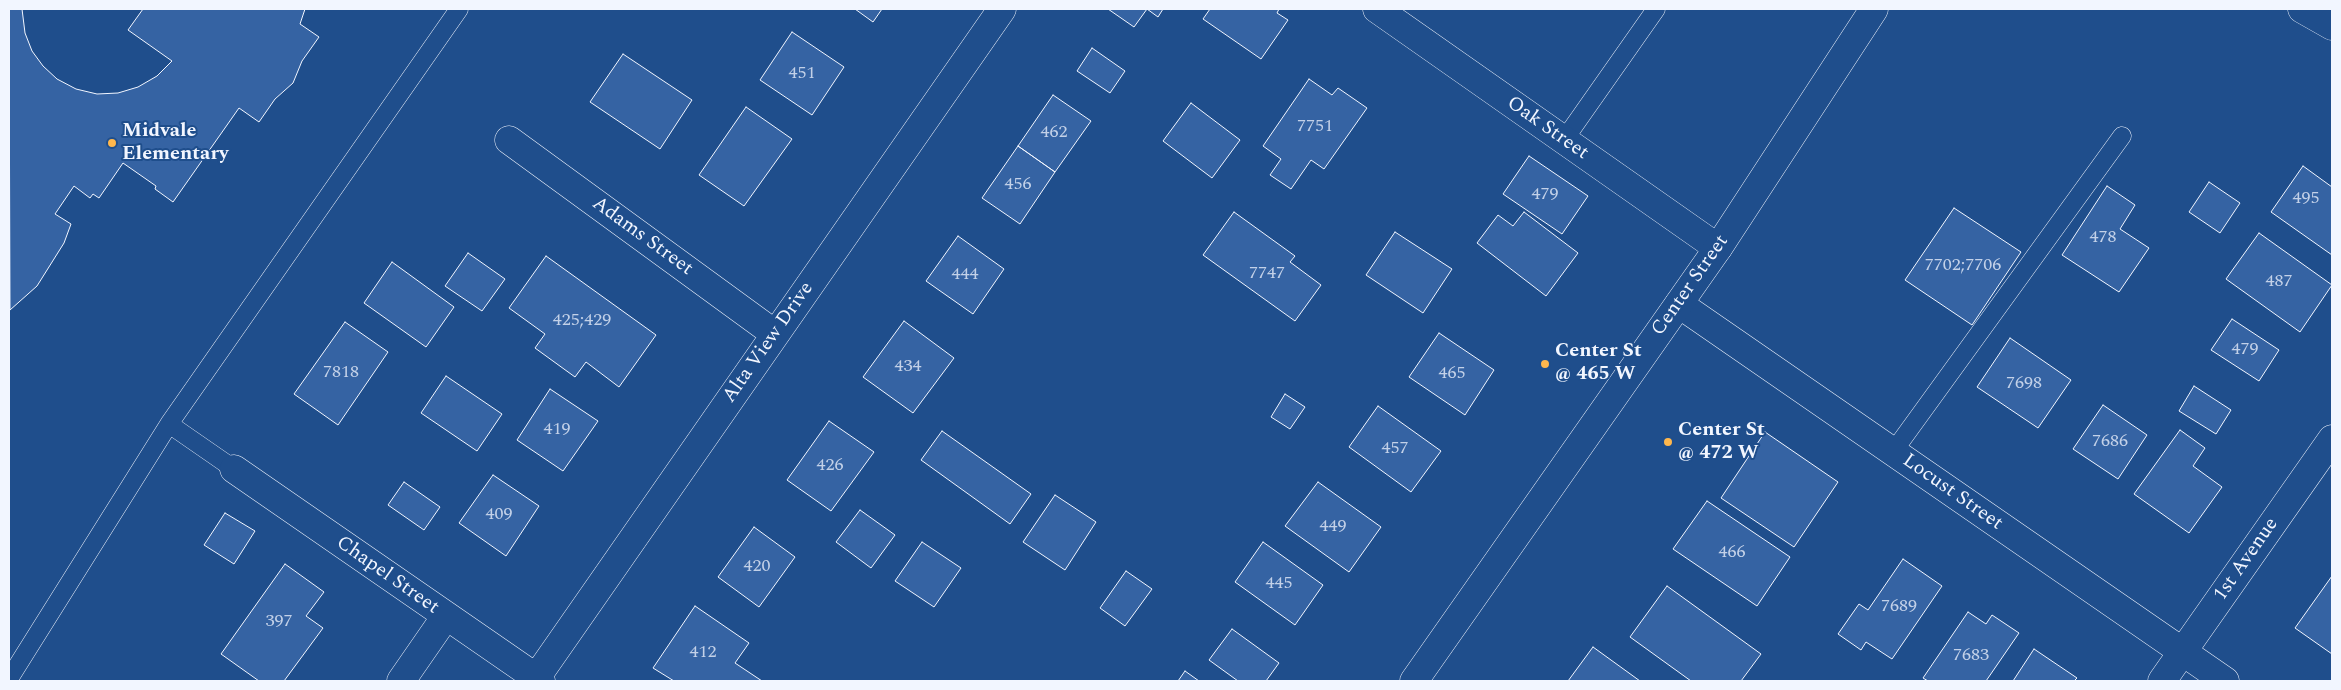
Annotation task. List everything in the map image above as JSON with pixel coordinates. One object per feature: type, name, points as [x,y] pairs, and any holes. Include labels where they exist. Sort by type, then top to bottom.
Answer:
[{"type":"main road","name":"Alta View Drive","points":[[538,680],[775,334],[1002,9]]},
{"type":"main road","name":"Oak Street","points":[[1377,9],[1718,248]]},
{"type":"main road","name":"Center Street","points":[[1414,681],[1718,248],[1874,9]]},
{"type":"main road","points":[[2302,9],[2332,26]]},
{"type":"main road","name":"Adams Street","points":[[509,140],[775,334]]},
{"type":"main road","name":"Locust Street","points":[[1679,304],[2225,681]]},
{"type":"main road","name":"1st Avenue","points":[[2162,681],[2332,439]]},
{"type":"main road","name":"Chapel Street","points":[[234,470],[538,680]]},
{"type":"main road","points":[[401,681],[446,616]]},
{"type":"lane","points":[[9,679],[169,424],[459,9]]},
{"type":"lane","points":[[1564,140],[1656,9]]},
{"type":"lane","points":[[1893,452],[2122,136]]},
{"type":"lane","points":[[169,424],[234,470]]},
{"type":"building","name":"Midvale Elementary","points":[[9,9],[22,9],[25,33],[32,51],[43,66],[57,79],[76,89],[97,94],[118,93],[138,87],[157,76],[172,61],[128,30],[143,9],[305,9],[300,24],[319,37],[302,61],[293,83],[275,99],[259,122],[239,108],[173,202],[155,189],[156,186],[123,163],[99,198],[93,194],[90,198],[74,186],[55,214],[71,224],[64,243],[37,286],[10,310]]},
{"type":"building","points":[[855,9],[882,9],[873,22]]},
{"type":"building","points":[[1108,9],[1147,9],[1134,27]]},
{"type":"building","points":[[1147,9],[1163,9],[1158,17]]},
{"type":"building","points":[[1210,9],[1279,9],[1277,13],[1288,20],[1261,59],[1203,19]]},
{"type":"building","points":[[792,32],[844,67],[812,115],[760,80]]},
{"type":"building","points":[[1092,48],[1125,71],[1110,93],[1077,71]]},
{"type":"building","points":[[623,54],[692,100],[660,149],[590,102]]},
{"type":"building","points":[[1309,79],[1332,95],[1338,88],[1367,108],[1324,169],[1311,160],[1291,189],[1270,175],[1281,159],[1263,146]]},
{"type":"building","points":[[1053,95],[1091,121],[1055,172],[1018,146]]},
{"type":"building","points":[[1191,103],[1240,140],[1212,178],[1163,141]]},
{"type":"building","points":[[746,107],[792,139],[744,206],[699,175]]},
{"type":"building","points":[[1018,146],[1055,172],[1020,224],[982,198]]},
{"type":"building","points":[[1529,156],[1588,196],[1562,234],[1503,194]]},
{"type":"building","points":[[2303,166],[2332,187],[2332,255],[2271,212]]},
{"type":"building","points":[[2209,182],[2240,203],[2220,233],[2189,212]]},
{"type":"building","points":[[2107,186],[2135,205],[2120,229],[2149,248],[2119,292],[2062,255]]},
{"type":"building","points":[[1954,208],[2021,252],[1972,325],[1905,280]]},
{"type":"building","points":[[1234,212],[1295,256],[1290,262],[1321,285],[1295,321],[1203,255]]},
{"type":"building","points":[[1524,212],[1578,253],[1546,296],[1477,243],[1498,215],[1513,226]]},
{"type":"building","points":[[1395,232],[1452,269],[1423,313],[1366,275]]},
{"type":"building","points":[[2259,233],[2332,285],[2300,332],[2226,279]]},
{"type":"building","points":[[958,236],[1004,269],[973,314],[926,281]]},
{"type":"building","points":[[468,253],[505,279],[482,311],[445,286]]},
{"type":"building","points":[[546,256],[656,335],[619,387],[586,362],[575,377],[535,348],[545,334],[509,308]]},
{"type":"building","points":[[392,262],[454,307],[426,347],[364,303]]},
{"type":"building","points":[[2232,319],[2279,350],[2259,381],[2211,350]]},
{"type":"building","points":[[904,321],[954,358],[913,413],[863,377]]},
{"type":"building","points":[[345,322],[388,352],[338,425],[294,394]]},
{"type":"building","points":[[1439,333],[1494,370],[1465,415],[1409,377]]},
{"type":"building","points":[[2010,338],[2071,380],[2038,428],[1977,387]]},
{"type":"building","points":[[446,376],[502,414],[477,451],[421,413]]},
{"type":"building","points":[[2194,386],[2231,410],[2216,434],[2179,411]]},
{"type":"building","points":[[550,389],[598,421],[563,471],[517,440]]},
{"type":"building","points":[[1285,394],[1305,407],[1290,429],[1271,417]]},
{"type":"building","points":[[2103,405],[2147,435],[2118,479],[2073,449]]},
{"type":"building","points":[[1378,406],[1441,451],[1411,492],[1349,447]]},
{"type":"building","points":[[829,421],[874,452],[831,511],[787,480]]},
{"type":"building","points":[[2180,430],[2205,448],[2193,466],[2222,487],[2189,533],[2134,494]]},
{"type":"building","points":[[942,431],[1031,494],[1010,524],[921,460]]},
{"type":"building","points":[[1765,432],[1838,482],[1794,547],[1721,498]]},
{"type":"building","points":[[493,475],[539,506],[506,556],[459,523]]},
{"type":"building","points":[[404,482],[440,507],[424,530],[388,505]]},
{"type":"building","points":[[1318,482],[1381,527],[1349,572],[1285,526]]},
{"type":"building","points":[[1055,495],[1096,522],[1065,570],[1023,542]]},
{"type":"building","points":[[1707,501],[1790,557],[1757,606],[1673,549]]},
{"type":"building","points":[[860,510],[895,535],[871,568],[836,542]]},
{"type":"building","points":[[225,513],[255,531],[234,564],[204,545]]},
{"type":"building","points":[[754,527],[795,557],[759,607],[718,577]]},
{"type":"building","points":[[922,542],[961,568],[934,607],[895,581]]},
{"type":"building","points":[[1263,542],[1323,585],[1295,625],[1235,582]]},
{"type":"building","points":[[1903,559],[1942,586],[1892,659],[1866,642],[1861,650],[1838,634],[1859,604],[1868,610]]},
{"type":"building","points":[[285,564],[324,592],[306,616],[323,628],[284,681],[259,681],[221,654]]},
{"type":"building","points":[[1126,571],[1152,589],[1125,626],[1100,608]]},
{"type":"building","points":[[2332,576],[2332,654],[2295,628]]},
{"type":"building","points":[[1667,586],[1761,654],[1741,681],[1691,681],[1630,637]]},
{"type":"building","points":[[695,606],[749,643],[735,663],[762,681],[674,681],[653,668]]},
{"type":"building","points":[[1968,612],[1986,624],[1992,615],[2019,633],[1986,681],[1928,681],[1923,678]]},
{"type":"building","points":[[1232,629],[1279,663],[1266,681],[1238,681],[1209,660]]},
{"type":"building","points":[[1593,647],[1640,681],[1568,681]]},
{"type":"building","points":[[2034,649],[2077,678],[2074,681],[2013,681]]},
{"type":"building","points":[[1185,671],[1199,681],[1178,681]]},
{"type":"place","name":"Midvale Elementary","points":[[112,143]]},
{"type":"place","name":"Center St @ 465 W","points":[[1545,364]]},
{"type":"place","name":"Center St @ 472 W","points":[[1668,442]]}]
